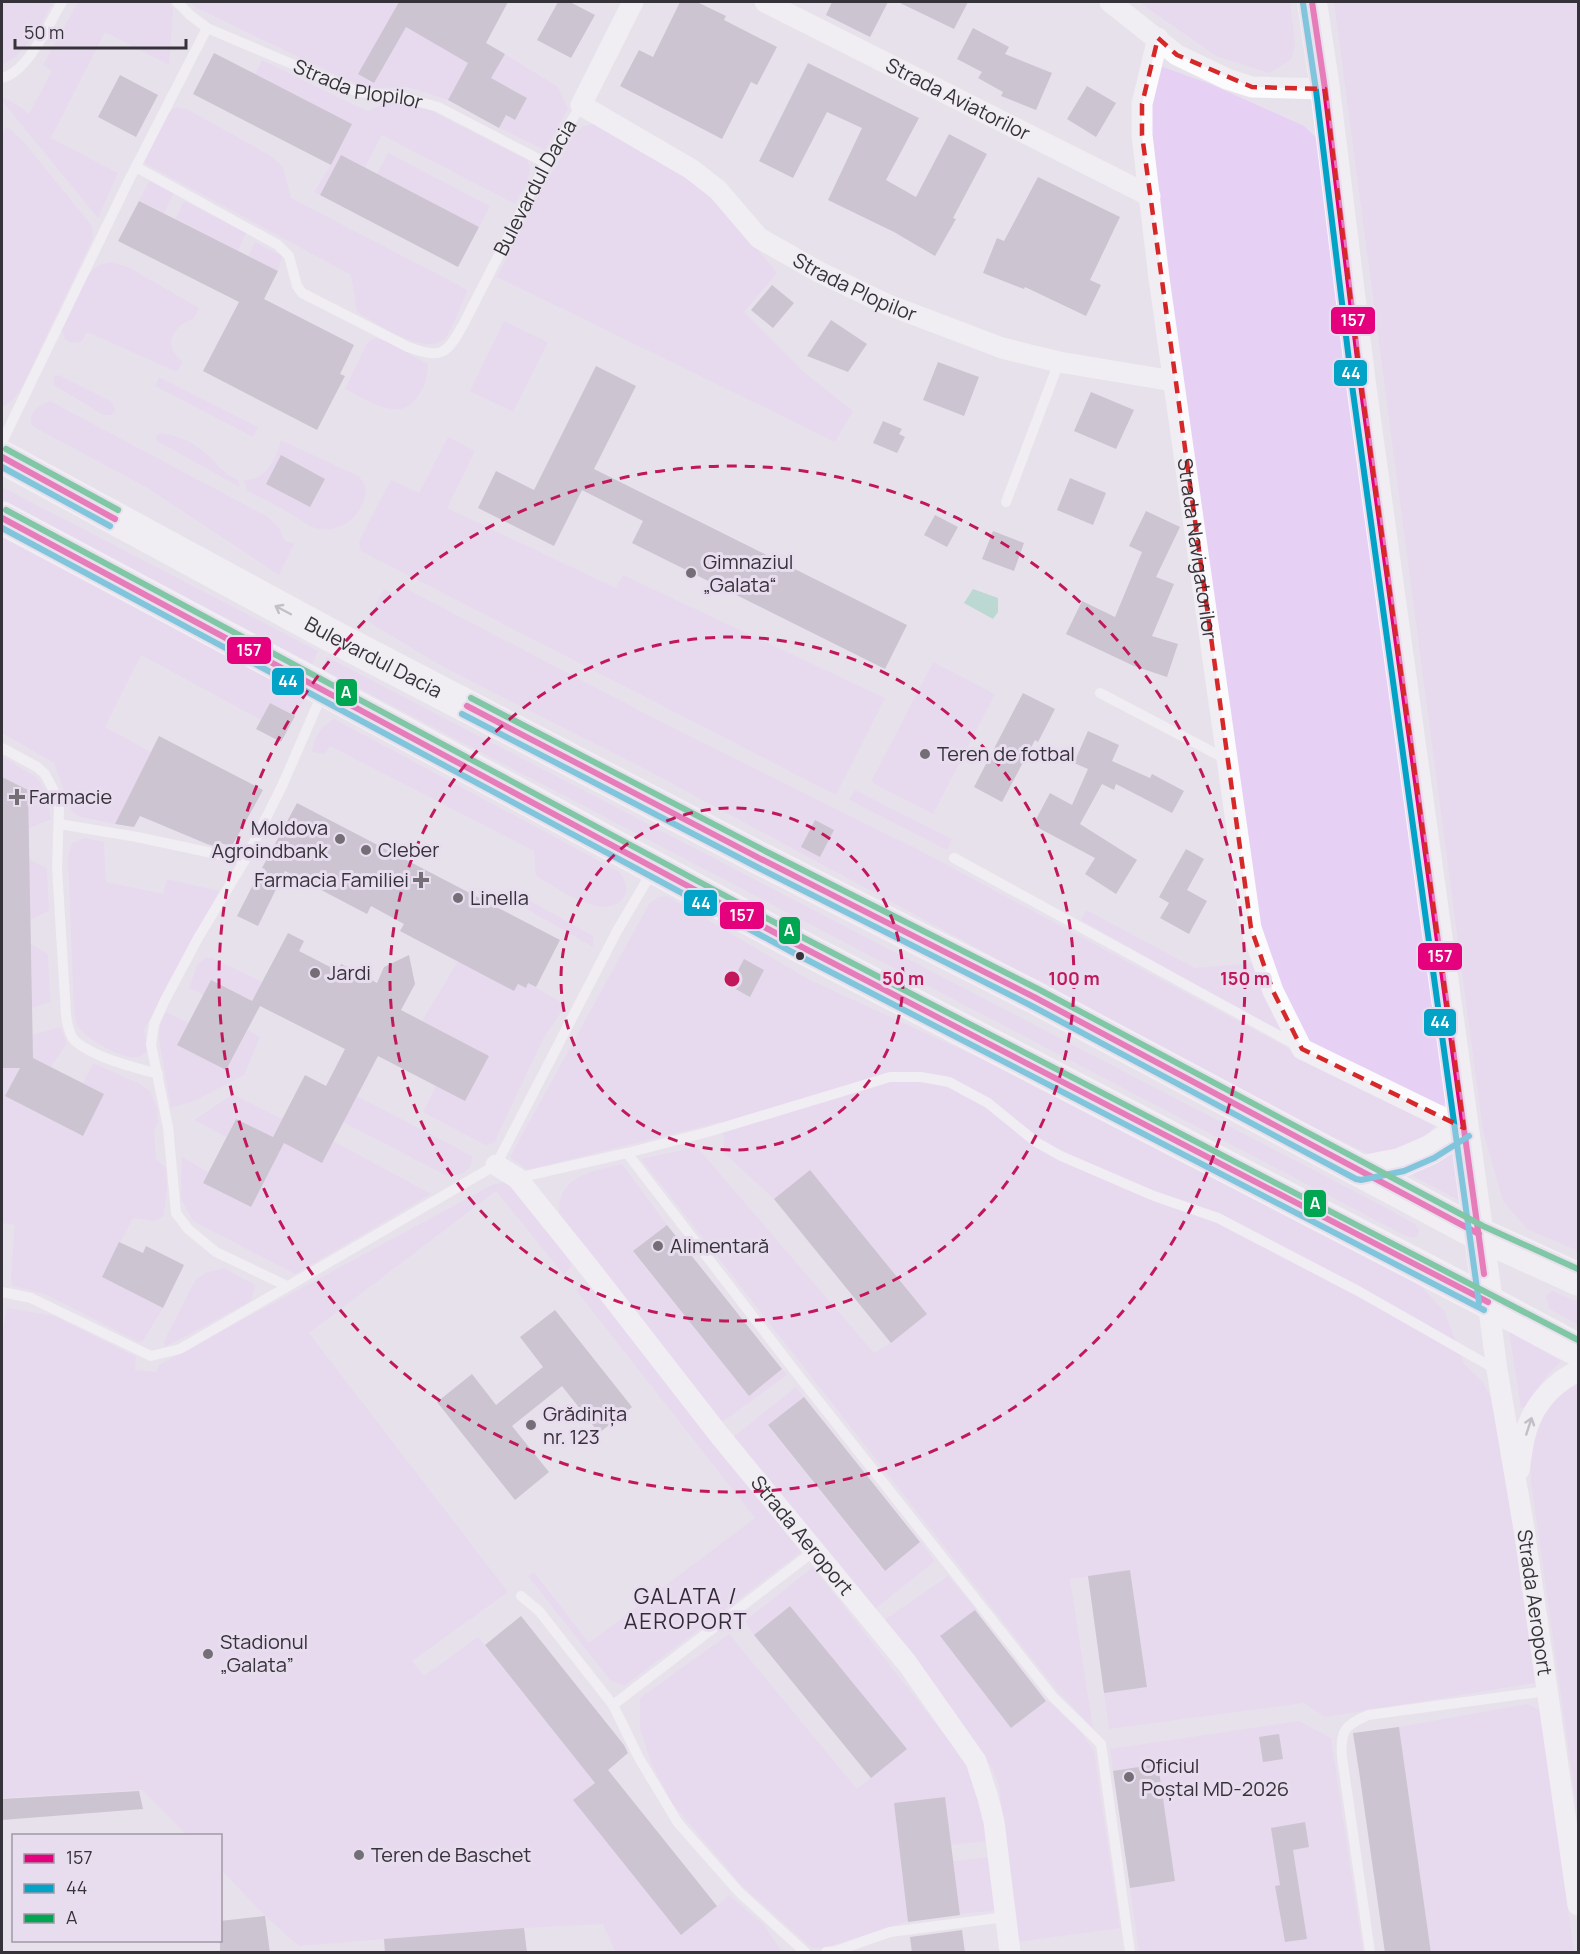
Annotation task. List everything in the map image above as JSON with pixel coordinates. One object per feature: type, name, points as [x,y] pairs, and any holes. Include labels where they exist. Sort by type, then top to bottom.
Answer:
[{"type":"main road","name":"Bulevardul Dacia","points":[[2,457],[343,642],[753,855],[1034,997],[1479,1234],[1578,1279]]},
{"type":"main road","points":[[2,518],[325,689],[796,944],[1578,1350]]},
{"type":"street","points":[[581,105],[633,2]]},
{"type":"street","name":"Strada Aviatorilor","points":[[765,2],[1150,196]]},
{"type":"street","points":[[1110,2],[1177,54],[1227,79],[1252,87],[1325,89]]},
{"type":"street","points":[[1312,2],[1325,89],[1360,384],[1488,1302]]},
{"type":"street","name":"Strada Navigatorilor","points":[[1158,38],[1142,104],[1142,135],[1159,278],[1226,759],[1251,928],[1273,991],[1302,1049]]},
{"type":"street","name":"Strada Plopilor","points":[[581,105],[691,169],[718,190],[759,238],[886,304],[1002,348],[1059,362],[1173,381]]},
{"type":"street","points":[[1302,1049],[1464,1128]]},
{"type":"street","points":[[1359,1171],[1400,1162],[1430,1150],[1464,1128]]},
{"type":"street","name":"Strada Aeroport","points":[[496,1165],[517,1178],[720,1436],[907,1663],[976,1761],[994,1822],[1010,1953]]},
{"type":"street","name":"Strada Aeroport","points":[[1488,1302],[1578,1905]]},
{"type":"street","points":[[1516,1482],[1529,1421],[1545,1395],[1568,1376],[1578,1371]]},
{"type":"lane","points":[[2,78],[12,75],[24,64],[62,2]]},
{"type":"lane","name":"Strada Plopilor","points":[[177,2],[207,28],[358,92],[402,97],[438,107],[546,163]]},
{"type":"lane","points":[[2,442],[136,167],[207,28]]},
{"type":"lane","name":"Bulevardul Dacia","points":[[136,167],[278,244],[289,256],[297,285],[302,293],[408,347],[425,353],[440,353],[452,346],[464,325],[546,163],[581,105]]},
{"type":"lane","points":[[1006,502],[1059,362]]},
{"type":"lane","points":[[287,1286],[216,1252],[181,1221],[176,1213],[171,1147],[151,1045],[154,1024],[198,938],[245,860],[282,786],[325,689]]},
{"type":"lane","points":[[1100,693],[1226,759]]},
{"type":"lane","points":[[2,748],[37,767],[45,774],[56,795],[59,824],[57,867],[67,1026],[74,1040],[90,1050],[120,1063],[158,1074]]},
{"type":"lane","points":[[59,824],[137,837],[245,860]]},
{"type":"lane","points":[[954,858],[1302,1049]]},
{"type":"lane","points":[[2,1292],[31,1298],[151,1356],[180,1349],[496,1165],[616,931],[655,867]]},
{"type":"lane","points":[[517,1178],[708,1132],[890,1077],[921,1077],[949,1082],[988,1103],[1036,1142],[1060,1156],[1144,1192],[1218,1218],[1360,1292],[1497,1370]]},
{"type":"lane","points":[[627,1153],[798,1375],[1053,1697],[1101,1744],[1130,1953]]},
{"type":"lane","points":[[613,1705],[814,1551]]},
{"type":"lane","points":[[521,1596],[539,1611],[613,1705],[639,1758],[678,1823],[739,1892],[805,1953]]},
{"type":"lane","points":[[1370,1953],[1342,1757],[1341,1739],[1345,1729],[1368,1715],[1547,1691]]},
{"type":"lane","points":[[826,1953],[890,1932],[1006,1917]]},
{"type":"highlighted area","points":[[1158,38],[1177,55],[1252,87],[1325,89],[1361,384],[1464,1128],[1302,1049],[1273,991],[1251,928],[1142,135],[1142,104]]},
{"type":"shaded area","points":[[2,2],[53,2],[26,46],[19,54],[2,65]]},
{"type":"shaded area","points":[[78,2],[169,2],[173,10],[169,65],[105,32],[51,138],[118,173],[98,218],[2,101],[2,97],[29,114],[52,71],[43,65]]},
{"type":"shaded area","points":[[189,2],[428,2],[425,7],[481,40],[448,100],[408,87],[369,88],[342,78],[197,8]]},
{"type":"shaded area","points":[[1139,2],[1290,2],[1295,43],[1292,59],[1269,73],[1216,56]]},
{"type":"shaded area","points":[[1334,2],[1578,2],[1578,1251],[1527,1229],[1503,1201],[1483,1131]]},
{"type":"shaded area","points":[[505,54],[558,87],[568,109],[545,150],[499,128],[506,115],[515,120],[527,98],[491,78]]},
{"type":"shaded area","points":[[262,60],[367,111],[388,102],[430,110],[527,160],[529,177],[524,188],[515,204],[382,135],[365,167],[341,155],[320,195],[314,192],[352,124],[255,74]]},
{"type":"shaded area","points":[[1160,66],[1210,84],[1304,126],[1322,143],[1445,1079],[1445,1105],[1435,1106],[1308,1041],[1276,980],[1256,912],[1227,685],[1151,162],[1148,107]]},
{"type":"shaded area","points":[[176,107],[187,109],[271,156],[283,167],[291,198],[468,290],[446,337],[438,343],[415,342],[376,324],[357,312],[351,275],[144,163],[168,113]]},
{"type":"shaded area","points":[[598,123],[703,183],[777,273],[744,312],[805,373],[853,411],[835,442],[497,277],[538,196],[574,135],[583,126]]},
{"type":"shaded area","points":[[5,128],[10,129],[23,141],[92,226],[93,238],[22,387],[12,401],[2,407],[2,136]]},
{"type":"shaded area","points":[[388,153],[490,206],[479,227],[377,174]]},
{"type":"shaded area","points":[[149,181],[174,193],[164,213],[139,201]]},
{"type":"shaded area","points":[[184,201],[246,233],[238,251],[175,219]]},
{"type":"shaded area","points":[[255,242],[282,256],[278,271],[248,256]]},
{"type":"shaded area","points":[[111,262],[130,268],[199,308],[192,319],[179,327],[172,337],[173,350],[183,362],[177,372],[87,332],[81,342],[71,343],[65,339],[62,330],[87,275],[99,265]]},
{"type":"shaded area","points":[[504,321],[548,342],[513,412],[470,391]]},
{"type":"shaded area","points":[[374,338],[386,341],[428,364],[423,387],[409,406],[400,409],[382,407],[345,389],[367,343]]},
{"type":"shaded area","points":[[59,375],[109,400],[115,410],[112,415],[103,415],[54,385],[54,377]]},
{"type":"shaded area","points":[[159,377],[258,427],[253,437],[155,386]]},
{"type":"shaded area","points":[[50,401],[268,517],[279,528],[285,541],[295,543],[279,575],[146,487],[32,426],[31,417],[35,410]]},
{"type":"shaded area","points":[[160,433],[181,438],[201,449],[223,470],[238,480],[240,487],[157,441],[156,436]]},
{"type":"shaded area","points":[[448,437],[475,451],[447,508],[616,588],[623,575],[885,698],[836,795],[361,551],[359,543],[362,535],[391,480],[419,493]]},
{"type":"shaded area","points":[[281,440],[361,479],[366,490],[365,497],[352,519],[332,529],[316,528],[247,491],[244,480],[264,473],[273,461]]},
{"type":"shaded area","points":[[2,487],[318,651],[312,664],[2,503]]},
{"type":"shaded area","points":[[2,534],[305,697],[295,716],[270,703],[261,720],[141,655],[105,727],[151,752],[115,824],[81,817],[72,812],[54,763],[2,733]]},
{"type":"shaded area","points":[[401,586],[673,728],[923,852],[1303,1056],[1436,1124],[1427,1136],[1412,1148],[1371,1155],[1317,1129],[647,770],[445,668],[367,621],[384,589],[394,594]]},
{"type":"shaded area","points":[[973,589],[998,598],[998,612],[993,619],[964,603]]},
{"type":"shaded area","points":[[327,657],[1373,1201],[1415,1224],[1419,1230],[1418,1236],[1413,1238],[1404,1235],[322,669]]},
{"type":"shaded area","name":"Teren de fotbal","points":[[933,662],[995,694],[933,814],[871,782]]},
{"type":"shaded area","points":[[334,719],[620,872],[626,885],[625,895],[615,905],[604,907],[580,900],[536,876],[534,851],[330,746],[325,754],[312,752],[319,732]]},
{"type":"shaded area","points":[[3,757],[36,777],[45,790],[51,819],[28,829],[28,790],[2,777]]},
{"type":"shaded area","points":[[855,790],[952,839],[947,850],[849,800]]},
{"type":"shaded area","points":[[85,838],[104,842],[106,882],[163,894],[167,879],[219,891],[144,1030],[148,1051],[139,1056],[121,1055],[88,1036],[78,1026],[74,1011],[68,857],[72,843]]},
{"type":"shaded area","points":[[29,859],[47,868],[49,911],[30,920]]},
{"type":"shaded area","points":[[513,891],[593,936],[593,947],[509,899]]},
{"type":"shaded area","points":[[667,896],[810,980],[984,1060],[1419,1284],[1445,1312],[1464,1364],[1483,1382],[1492,1400],[1510,1497],[1535,1683],[1325,1717],[1304,1703],[1109,1729],[1104,1693],[1147,1686],[1130,1570],[1070,1579],[1093,1728],[1058,1692],[641,1159],[697,1147],[874,1353],[891,1343],[774,1199],[724,1153],[721,1122],[527,1170],[510,1157],[649,904],[658,897]]},
{"type":"shaded area","points":[[1086,910],[1195,968],[1252,963],[1292,1039],[1081,920]]},
{"type":"shaded area","points":[[31,944],[48,954],[50,1002],[32,1008]]},
{"type":"shaded area","points":[[205,958],[212,958],[262,982],[252,1001],[204,995],[189,988],[197,965]]},
{"type":"shaded area","points":[[458,961],[514,991],[518,984],[526,988],[528,983],[566,1005],[544,1037],[494,1143],[485,1145],[423,1112],[436,1086],[465,1101],[489,1056],[422,1021]]},
{"type":"shaded area","points":[[166,1012],[189,1023],[178,1045],[226,1070],[248,1030],[260,1037],[244,1075],[196,1100],[171,1108],[159,1039],[160,1025]]},
{"type":"shaded area","points":[[60,1027],[67,1043],[51,1067],[33,1058],[32,1035]]},
{"type":"shaded area","points":[[93,1063],[138,1083],[150,1091],[157,1108],[158,1123],[154,1131],[156,1159],[166,1168],[167,1188],[164,1216],[154,1221],[133,1218],[102,1277],[163,1308],[143,1341],[138,1342],[45,1294],[12,1286],[15,1225],[2,1223],[2,1068],[20,1068],[6,1096],[83,1135],[104,1094],[83,1083]]},
{"type":"shaded area","points":[[233,1094],[282,1119],[273,1137],[236,1119],[226,1137],[194,1120]]},
{"type":"shaded area","points":[[357,1096],[472,1156],[470,1167],[464,1173],[445,1175],[343,1122]]},
{"type":"shaded area","points":[[333,1141],[431,1194],[295,1274],[193,1221],[181,1198],[182,1157],[208,1172],[203,1183],[250,1207],[284,1143]]},
{"type":"shaded area","points":[[1455,1143],[1460,1201],[1413,1176],[1413,1173]]},
{"type":"shaded area","points":[[622,1164],[667,1225],[633,1252],[749,1396],[782,1369],[787,1375],[722,1422],[560,1221],[559,1206],[568,1186],[586,1174]]},
{"type":"shaded area","name":"Stadionul „Galata”","points":[[503,1182],[510,1186],[570,1261],[571,1267],[564,1275],[496,1191],[309,1333],[508,1592],[412,1661],[424,1676],[478,1637],[595,1783],[574,1800],[717,1906],[729,1895],[764,1925],[782,1952],[615,1952],[603,1924],[299,1946],[265,1916],[222,1871],[222,1834],[186,1834],[142,1790],[2,1798],[2,1337],[7,1308],[54,1316],[136,1357],[135,1370],[156,1372],[159,1365],[492,1185]]},
{"type":"shaded area","points":[[224,1268],[255,1285],[251,1301],[165,1347],[164,1341],[196,1279],[205,1273]]},
{"type":"shaded area","points":[[592,1287],[801,1552],[624,1686],[610,1680],[528,1576],[534,1572],[589,1643],[755,1518],[575,1289]]},
{"type":"shaded area","points":[[1552,1291],[1578,1302],[1578,1324],[1549,1309],[1546,1296]]},
{"type":"shaded area","points":[[1509,1331],[1561,1361],[1544,1379],[1526,1407],[1521,1408]]},
{"type":"shaded area","points":[[1578,1385],[1578,1817],[1531,1481],[1531,1451],[1543,1417],[1558,1395]]},
{"type":"shaded area","points":[[796,1387],[804,1397],[768,1426],[884,1571],[920,1542],[935,1561],[871,1612],[732,1438]]},
{"type":"shaded area","points":[[813,1567],[965,1761],[981,1793],[988,1841],[951,1845],[945,1797],[894,1803],[908,1921],[824,1948],[812,1948],[742,1886],[672,1803],[652,1765],[640,1729],[640,1698],[729,1634],[857,1789],[906,1749],[790,1606],[754,1635],[745,1621]]},
{"type":"shaded area","points":[[948,1576],[976,1609],[940,1637],[1011,1727],[1047,1700],[1080,1731],[1094,1751],[1120,1928],[1018,1942],[999,1786],[992,1768],[883,1621]]},
{"type":"shaded area","points":[[1528,1704],[1540,1710],[1574,1952],[1431,1952],[1399,1727]]},
{"type":"shaded area","points":[[1299,1721],[1331,1738],[1363,1952],[1139,1952],[1130,1888],[1175,1881],[1158,1765],[1113,1771],[1110,1749]]},
{"type":"shaded area","points":[[991,1857],[997,1910],[960,1914],[953,1861]]},
{"type":"building","points":[[399,2],[508,2],[486,43],[505,54],[491,78],[527,98],[515,120],[506,115],[499,128],[448,100],[468,63],[406,27],[374,83],[358,74]]},
{"type":"building","points":[[558,2],[570,2],[595,15],[571,58],[537,40]]},
{"type":"building","points":[[680,2],[697,2],[726,16],[724,20],[777,47],[757,85],[751,82],[722,139],[620,86],[639,50],[653,57]]},
{"type":"building","points":[[832,2],[888,2],[870,37],[826,15]]},
{"type":"building","points":[[898,2],[968,2],[954,29]]},
{"type":"building","points":[[973,28],[1009,47],[1005,54],[1052,73],[1036,110],[1001,96],[1003,92],[978,78],[982,72],[957,59]]},
{"type":"building","points":[[214,53],[352,124],[331,165],[193,94]]},
{"type":"building","points":[[808,63],[919,118],[886,180],[916,197],[949,134],[987,154],[953,218],[956,219],[935,256],[894,232],[828,200],[862,128],[827,112],[793,178],[759,161]]},
{"type":"building","points":[[120,75],[158,95],[136,137],[98,117]]},
{"type":"building","points":[[1087,86],[1116,103],[1096,137],[1067,119]]},
{"type":"building","points":[[341,155],[479,227],[458,267],[320,195]]},
{"type":"building","points":[[1038,177],[1120,217],[1090,280],[1101,285],[1086,316],[1025,287],[1024,289],[983,273],[997,238],[1004,241]]},
{"type":"building","points":[[139,201],[278,271],[264,299],[354,345],[340,374],[345,376],[317,430],[203,371],[239,302],[118,241]]},
{"type":"building","points":[[772,285],[794,303],[773,328],[751,310]]},
{"type":"building","points":[[831,320],[867,344],[848,372],[807,356]]},
{"type":"building","points":[[938,362],[979,377],[964,416],[923,400]]},
{"type":"building","points":[[596,366],[636,386],[594,469],[907,625],[885,669],[632,543],[643,521],[582,490],[554,546],[478,508],[496,471],[534,490]]},
{"type":"building","points":[[1091,392],[1134,410],[1116,449],[1074,431]]},
{"type":"building","points":[[883,421],[902,429],[899,434],[905,437],[897,453],[873,443]]},
{"type":"building","points":[[281,455],[325,479],[310,507],[266,484]]},
{"type":"building","points":[[1070,478],[1106,493],[1093,525],[1057,510]]},
{"type":"building","points":[[1146,511],[1180,527],[1156,577],[1174,584],[1152,636],[1178,644],[1167,677],[1134,666],[1066,634],[1082,601],[1115,617],[1142,552],[1129,546]]},
{"type":"building","points":[[935,515],[958,527],[947,547],[924,535]]},
{"type":"building","points":[[993,531],[1024,543],[1014,571],[982,559]]},
{"type":"building","points":[[1023,693],[1055,709],[1038,742],[1035,740],[1002,802],[974,787]]},
{"type":"building","points":[[270,703],[295,716],[281,742],[256,729]]},
{"type":"building","points":[[1088,731],[1119,745],[1112,761],[1150,778],[1152,774],[1184,791],[1172,813],[1116,784],[1114,790],[1102,784],[1080,824],[1137,860],[1116,894],[1085,874],[1095,858],[1033,825],[1050,793],[1072,805],[1088,769],[1074,763]]},
{"type":"building","points":[[159,736],[263,790],[232,846],[215,842],[214,846],[207,844],[140,816],[134,827],[115,824]]},
{"type":"building","points":[[2,777],[28,790],[33,1058],[104,1094],[83,1136],[5,1096],[20,1068],[2,1068]]},
{"type":"building","points":[[297,803],[560,940],[536,987],[528,983],[526,988],[518,984],[514,991],[400,931],[404,924],[371,906],[367,914],[285,871],[258,926],[237,916],[256,879],[262,881],[265,869],[262,868]]},
{"type":"building","points":[[815,820],[834,830],[820,857],[801,847]]},
{"type":"building","points":[[1186,849],[1204,859],[1187,890],[1207,901],[1189,934],[1160,918],[1169,903],[1159,897]]},
{"type":"building","points":[[288,933],[304,941],[299,951],[338,971],[341,964],[377,983],[384,967],[409,955],[415,984],[401,1010],[489,1056],[465,1101],[378,1056],[322,1163],[284,1143],[251,1207],[203,1183],[236,1119],[273,1137],[305,1075],[326,1086],[345,1049],[260,1006],[226,1070],[177,1045],[211,980],[252,1001]]},
{"type":"building","points":[[744,959],[764,970],[750,997],[730,986]]},
{"type":"building","points":[[810,1170],[927,1314],[891,1343],[774,1199]]},
{"type":"building","points":[[667,1225],[782,1369],[749,1396],[633,1251]]},
{"type":"building","points":[[119,1242],[143,1253],[146,1246],[184,1265],[163,1308],[102,1277]]},
{"type":"building","points":[[555,1310],[632,1407],[599,1433],[562,1386],[512,1426],[549,1472],[515,1500],[437,1402],[472,1374],[496,1405],[543,1367],[520,1337]]},
{"type":"building","points":[[804,1397],[920,1542],[885,1571],[768,1425]]},
{"type":"building","points":[[1130,1570],[1147,1687],[1104,1693],[1088,1576]]},
{"type":"building","points":[[790,1606],[907,1749],[871,1778],[754,1635]]},
{"type":"building","points":[[975,1610],[1046,1701],[1011,1728],[940,1636]]},
{"type":"building","points":[[521,1616],[624,1745],[628,1753],[608,1770],[717,1906],[681,1935],[573,1800],[595,1783],[485,1645]]},
{"type":"building","points":[[1399,1727],[1431,1953],[1385,1953],[1353,1733]]},
{"type":"building","points":[[1279,1734],[1283,1759],[1263,1762],[1259,1737]]},
{"type":"building","points":[[1158,1764],[1175,1881],[1130,1888],[1113,1771]]},
{"type":"building","points":[[139,1791],[143,1809],[2,1820],[2,1799]]},
{"type":"building","points":[[945,1797],[960,1915],[908,1922],[894,1803]]},
{"type":"building","points":[[1305,1822],[1309,1847],[1293,1850],[1307,1939],[1285,1942],[1275,1886],[1280,1885],[1271,1828]]},
{"type":"building","points":[[265,1916],[270,1953],[220,1953],[222,1921]]},
{"type":"building","points":[[524,1928],[527,1953],[385,1953],[384,1939]]},
{"type":"building","points":[[962,1930],[965,1953],[912,1953],[910,1937]]},
{"type":"transit line","name":"157","points":[[1312,2],[1325,89],[1361,384],[1484,1274]]},
{"type":"transit line","name":"44","points":[[1303,3],[1316,90],[1352,385],[1479,1303]]},
{"type":"transit line","name":"A","points":[[6,449],[118,510]]},
{"type":"transit line","name":"157","points":[[2,457],[115,519]]},
{"type":"transit line","name":"44","points":[[2,467],[110,526]]},
{"type":"transit line","name":"A","points":[[6,510],[800,936],[1578,1340]]},
{"type":"transit line","name":"157","points":[[2,518],[796,944],[1488,1302]]},
{"type":"transit line","name":"44","points":[[2,528],[792,952],[1484,1310]]},
{"type":"transit line","name":"A","points":[[471,698],[767,852],[1038,989],[1483,1226],[1578,1269]]},
{"type":"transit line","name":"157","points":[[467,706],[763,860],[1034,997],[1479,1234]]},
{"type":"transit line","name":"44","points":[[462,714],[1030,1005],[1356,1179],[1361,1180],[1404,1171],[1434,1158],[1469,1136]]},
{"type":"place","name":"Gimnaziul „Galata“","points":[[691,573]]},
{"type":"place","name":"Teren de fotbal","points":[[925,754]]},
{"type":"place","name":"Farmacie","points":[[17,797]]},
{"type":"place","name":"Moldova Agroindbank","points":[[340,839]]},
{"type":"place","name":"Cleber","points":[[366,850]]},
{"type":"place","name":"Farmacia Familiei","points":[[421,880]]},
{"type":"place","name":"Linella","points":[[458,898]]},
{"type":"place","name":"Jardi","points":[[315,973]]},
{"type":"place","name":"Alimentară","points":[[658,1246]]},
{"type":"place","name":"Grădinița nr. 123","points":[[531,1425]]},
{"type":"place","name":"Stadionul „Galata”","points":[[208,1654]]},
{"type":"place","name":"Oficiul Poștal MD-2026","points":[[1129,1777]]},
{"type":"place","name":"Teren de Baschet","points":[[359,1855]]},
{"type":"district","name":"GALATA / AEROPORT","points":[[686,1608]]}]
